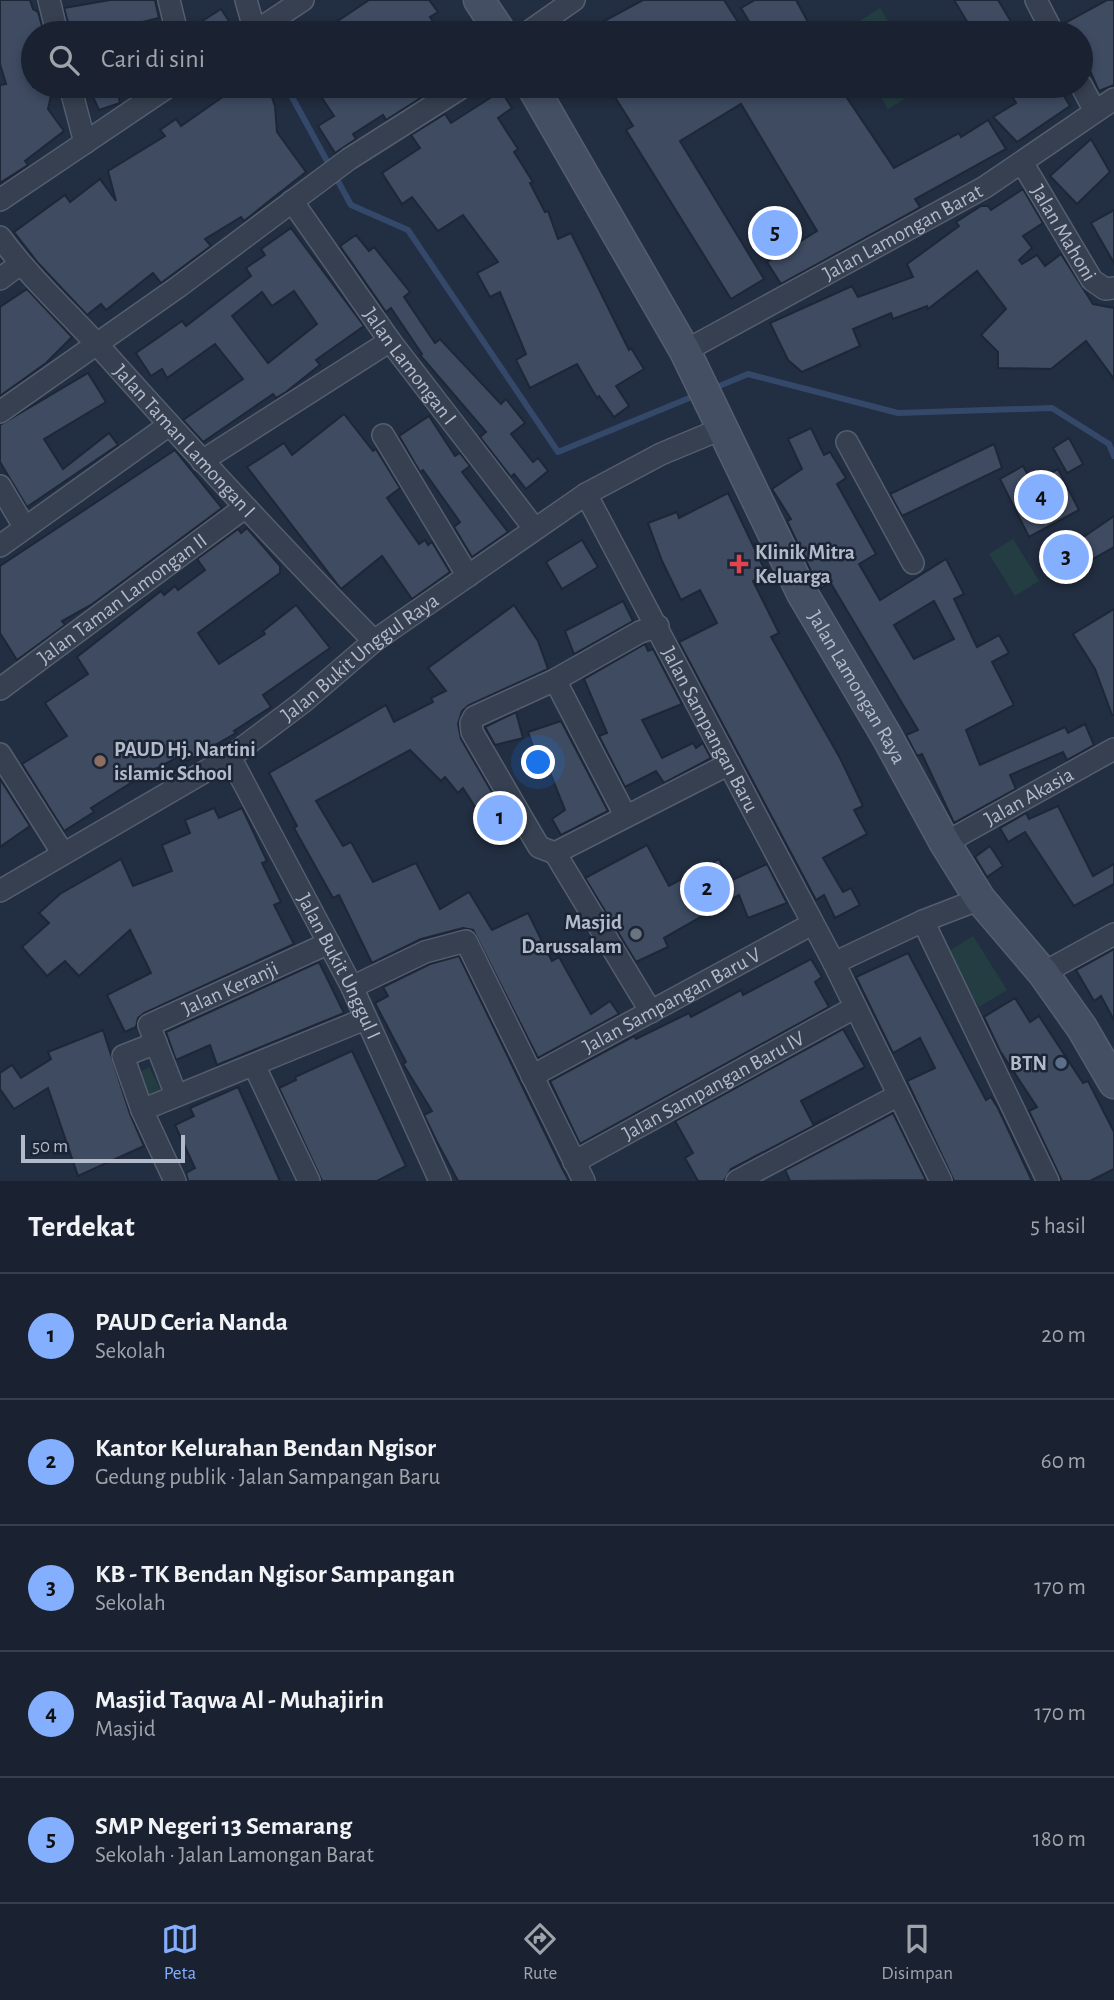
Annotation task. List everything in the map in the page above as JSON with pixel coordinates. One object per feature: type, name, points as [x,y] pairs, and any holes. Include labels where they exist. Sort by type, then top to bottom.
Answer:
[{"type":"street","points":[[49,0],[54,21]]},
{"type":"street","points":[[169,0],[174,21]]},
{"type":"street","points":[[246,0],[251,21]]},
{"type":"street","points":[[478,0],[493,21]]},
{"type":"street","points":[[544,21],[574,0]]},
{"type":"street","points":[[1036,0],[1047,21]]},
{"type":"street","points":[[272,21],[298,4]]},
{"type":"street","points":[[73,98],[85,143]]},
{"type":"street","points":[[0,200],[151,98]]},
{"type":"street","points":[[0,412],[349,159],[445,98]]},
{"type":"street","name":"Jalan Lamongan Raya","points":[[539,98],[687,354],[802,593],[886,735],[945,844],[980,899],[1043,973],[1082,1028],[1114,1083]]},
{"type":"street","points":[[1088,98],[1095,111]]},
{"type":"street","name":"Jalan Lamongan Barat","points":[[687,354],[1023,164],[1114,99]]},
{"type":"street","name":"Jalan Mahoni","points":[[1023,164],[1092,280],[1111,287]]},
{"type":"street","name":"Jalan Lamongan I","points":[[292,201],[390,341],[534,528]]},
{"type":"street","name":"Jalan Taman Lamongan I","points":[[0,237],[20,264],[97,344],[244,508],[373,641]]},
{"type":"street","points":[[0,279],[20,264]]},
{"type":"street","points":[[202,461],[390,341]]},
{"type":"street","points":[[0,546],[169,425]]},
{"type":"street","name":"Jalan Bukit Unggul Raya","points":[[0,891],[62,852],[230,757],[303,702],[373,641],[586,494],[719,425]]},
{"type":"street","points":[[383,435],[468,576]]},
{"type":"street","points":[[847,442],[913,563]]},
{"type":"street","points":[[0,486],[25,528]]},
{"type":"street","name":"Jalan Sampangan Baru","points":[[586,494],[834,963],[939,1180]]},
{"type":"street","name":"Jalan Taman Lamongan II","points":[[0,689],[244,508]]},
{"type":"street","points":[[651,1012],[555,853],[539,847],[472,732],[471,723],[474,717],[555,680],[640,632],[658,626]]},
{"type":"street","points":[[555,680],[625,815]]},
{"type":"street","name":"Jalan Akasia","points":[[945,844],[1114,749]]},
{"type":"street","points":[[0,754],[62,852]]},
{"type":"street","name":"Jalan Bukit Unggul I","points":[[230,757],[352,986],[431,1178]]},
{"type":"street","points":[[555,853],[729,764]]},
{"type":"street","points":[[834,963],[923,921],[980,899]]},
{"type":"street","points":[[923,921],[1048,1181]]},
{"type":"street","name":"Jalan Sampangan Baru V","points":[[532,1076],[812,925]]},
{"type":"street","points":[[1043,973],[1114,934]]},
{"type":"street","points":[[352,986],[425,952],[466,941],[579,1171]]},
{"type":"street","name":"Jalan Keranji","points":[[156,1043],[149,1025],[329,943]]},
{"type":"street","name":"Jalan Sampangan Baru IV","points":[[579,1171],[854,1008]]},
{"type":"street","points":[[142,1110],[365,1019]]},
{"type":"street","points":[[172,1174],[142,1110],[123,1056],[156,1043],[176,1095]]},
{"type":"street","points":[[254,1065],[309,1181]]},
{"type":"street","points":[[737,1181],[897,1096]]},
{"type":"green space","points":[[880,8],[888,21],[860,21]]},
{"type":"green space","points":[[881,98],[906,98],[888,109]]},
{"type":"green space","points":[[1013,539],[1039,581],[1015,596],[989,554]]},
{"type":"green space","points":[[973,936],[1007,990],[979,1007],[946,953]]},
{"type":"green space","points":[[149,1067],[165,1099],[146,1106],[135,1075]]},
{"type":"building","points":[[0,0],[30,0],[41,21],[21,21],[21,98],[50,98],[48,109],[64,131],[25,161],[28,165],[0,183],[0,85],[6,84],[0,64]]},
{"type":"building","points":[[110,0],[155,0],[159,18],[147,21],[68,21],[64,8]]},
{"type":"building","points":[[369,0],[429,0],[438,12],[430,17],[433,21],[338,21]]},
{"type":"building","points":[[643,0],[724,0],[737,21],[604,21]]},
{"type":"building","points":[[755,0],[796,0],[807,21],[749,21],[741,8]]},
{"type":"building","points":[[954,0],[998,0],[1011,21],[967,21]]},
{"type":"building","points":[[1107,0],[1114,0],[1114,85],[1099,91],[1093,78],[1093,21],[1068,21]]},
{"type":"building","points":[[221,9],[229,21],[202,21]]},
{"type":"building","points":[[94,98],[119,98],[120,103],[99,110]]},
{"type":"building","points":[[221,98],[272,98],[277,132],[306,172],[244,221],[241,217],[205,239],[211,246],[161,283],[153,273],[106,310],[101,304],[87,315],[38,263],[14,232],[65,195],[70,202],[100,179],[116,201],[108,171],[165,136],[160,130],[176,119],[181,126]]},
{"type":"building","points":[[322,98],[421,98],[386,120],[383,115],[353,134],[356,139],[335,153],[318,126],[334,116]]},
{"type":"building","points":[[490,98],[506,98],[512,108],[498,118],[518,149],[514,152],[533,182],[530,183],[545,212],[548,211],[558,239],[571,233],[629,350],[631,348],[644,369],[616,386],[629,406],[614,417],[599,396],[597,398],[577,364],[530,388],[516,360],[526,354],[500,292],[490,297],[477,273],[498,262],[463,215],[438,231],[412,197],[402,204],[382,173],[420,148],[411,135],[445,114],[451,123]]},
{"type":"building","points":[[616,98],[847,98],[894,168],[959,133],[961,137],[988,120],[1006,149],[915,199],[920,207],[912,212],[781,284],[767,262],[817,231],[741,104],[680,141],[764,279],[731,299],[626,130],[633,126]]},
{"type":"building","points":[[1013,98],[1065,98],[1070,106],[1017,142],[993,117],[1016,103]]},
{"type":"building","points":[[1091,139],[1110,172],[1077,204],[1050,176]]},
{"type":"building","points":[[1023,189],[1043,223],[1023,236],[1032,248],[1019,260],[1022,264],[1037,255],[1045,266],[1061,254],[1093,304],[1114,308],[1114,379],[1086,341],[1051,369],[998,368],[998,352],[981,335],[1006,309],[977,271],[928,309],[927,306],[893,319],[891,313],[853,329],[860,346],[802,372],[788,360],[770,323],[852,286],[858,297],[913,277],[907,264],[959,226],[956,222],[981,206],[988,206],[991,210]]},
{"type":"building","points":[[1114,210],[1114,263],[1091,223]]},
{"type":"building","points":[[291,228],[364,326],[316,360],[320,365],[286,392],[276,398],[273,394],[203,442],[183,420],[243,379],[215,344],[167,378],[162,369],[151,376],[136,353],[182,321],[186,326],[251,276],[246,268],[265,255],[261,249]],"holes":[[[294,291],[317,324],[268,363],[232,316],[262,292],[272,306]]]},
{"type":"building","points":[[356,235],[369,251],[374,247],[410,292],[404,297],[435,343],[440,339],[501,404],[506,399],[525,423],[511,434],[533,462],[538,458],[548,471],[526,489],[514,474],[511,477],[480,437],[486,432],[420,355],[422,354],[391,308],[386,312],[340,246]]},
{"type":"building","points":[[27,289],[72,337],[46,363],[0,396],[0,307]]},
{"type":"building","points":[[88,373],[106,402],[44,439],[63,469],[109,433],[118,445],[27,507],[0,462],[0,425]]},
{"type":"building","points":[[344,414],[373,451],[376,449],[400,488],[387,498],[419,544],[425,540],[428,545],[432,542],[450,572],[412,599],[382,556],[341,589],[247,467],[284,443],[292,455]]},
{"type":"building","points":[[429,416],[455,456],[460,453],[470,466],[462,472],[508,532],[472,557],[454,527],[460,522],[423,470],[420,472],[399,436]]},
{"type":"building","points":[[811,428],[824,455],[830,452],[846,478],[837,484],[876,554],[859,564],[880,600],[946,559],[964,594],[954,599],[977,647],[999,635],[1009,653],[992,662],[1014,705],[966,730],[980,765],[1065,727],[1068,733],[1085,724],[1094,745],[1067,760],[1063,752],[1010,775],[1016,789],[954,823],[922,754],[917,756],[906,735],[918,730],[830,582],[820,589],[818,586],[787,521],[791,519],[772,489],[802,469],[788,439]],"holes":[[[934,601],[954,639],[914,659],[894,625]]]},
{"type":"building","points":[[1069,438],[1083,464],[1067,473],[1053,448]]},
{"type":"building","points":[[994,444],[1002,468],[902,516],[890,494]]},
{"type":"building","points":[[175,450],[222,508],[91,605],[62,621],[65,625],[17,660],[0,633],[0,566]]},
{"type":"building","points":[[1023,466],[1033,484],[1058,469],[1079,510],[1029,537],[1000,479]]},
{"type":"building","points":[[728,493],[767,575],[753,581],[779,633],[771,637],[840,758],[863,806],[854,810],[867,834],[823,858],[843,892],[851,888],[860,905],[835,918],[824,895],[816,900],[679,642],[717,623],[700,590],[681,600],[662,561],[648,523],[677,512],[679,518]]},
{"type":"building","points":[[1114,516],[1114,547],[1082,565],[1085,570],[1065,581],[1053,558]]},
{"type":"building","points":[[247,528],[280,566],[280,573],[198,633],[219,664],[265,634],[263,631],[296,605],[330,648],[263,695],[271,707],[234,731],[236,733],[187,761],[183,754],[134,781],[91,808],[94,812],[64,831],[22,764],[67,736],[45,703],[88,674],[77,657],[161,591],[164,595],[175,586],[178,590],[205,570],[197,559],[238,529],[241,533]]},
{"type":"building","points":[[582,540],[598,567],[562,589],[546,562]]},
{"type":"building","points":[[623,601],[633,621],[574,654],[565,631]]},
{"type":"building","points":[[514,605],[538,641],[548,669],[469,705],[462,711],[458,724],[461,739],[517,835],[500,846],[463,788],[458,793],[445,777],[441,781],[410,750],[316,801],[343,846],[351,842],[373,882],[416,863],[440,909],[469,892],[492,930],[528,913],[552,961],[559,957],[591,1014],[610,1001],[619,1014],[538,1058],[473,930],[463,928],[421,939],[372,963],[339,895],[333,898],[294,828],[297,826],[269,773],[386,705],[394,722],[433,702],[431,698],[446,691],[428,668]]},
{"type":"building","points":[[1114,609],[1112,715],[1095,669],[1073,634]]},
{"type":"building","points":[[645,644],[648,651],[653,649],[682,704],[642,720],[662,758],[693,743],[696,748],[703,743],[711,758],[664,783],[656,771],[625,787],[599,736],[607,733],[584,679]]},
{"type":"building","points":[[516,712],[523,738],[495,745],[485,727]]},
{"type":"building","points":[[561,721],[608,811],[561,835],[552,819],[565,810],[541,750],[535,752],[528,732]]},
{"type":"building","points":[[0,779],[30,826],[0,847]]},
{"type":"building","points":[[1058,806],[1093,876],[1114,864],[1114,884],[1074,906],[1025,832],[1008,842],[1000,828],[1026,813],[1029,819]]},
{"type":"building","points":[[214,808],[219,818],[242,808],[267,861],[262,863],[281,902],[274,905],[294,944],[144,1013],[138,1018],[136,1027],[125,1032],[107,995],[151,973],[130,930],[79,976],[65,961],[47,976],[22,947],[49,923],[39,913],[60,894],[121,859],[133,886],[172,871],[162,845],[190,833],[185,820]]},
{"type":"building","points":[[647,845],[669,886],[719,859],[730,881],[767,864],[787,903],[748,918],[739,895],[664,938],[668,947],[636,962],[585,878]]},
{"type":"building","points":[[990,846],[1003,866],[987,877],[975,857]]},
{"type":"building","points":[[1114,949],[1114,1020],[1101,996],[1094,1001],[1076,970]]},
{"type":"building","points":[[908,953],[986,1100],[991,1097],[998,1108],[1032,1181],[954,1181],[907,1081],[935,1068],[920,1038],[893,1053],[856,977]]},
{"type":"building","points":[[459,956],[569,1181],[458,1181],[436,1140],[424,1115],[432,1111],[403,1064],[406,1062],[375,1003],[388,996],[383,987],[430,964]]},
{"type":"building","points":[[811,959],[822,977],[815,982],[829,1007],[580,1144],[550,1081],[634,1036],[636,1039],[689,1013],[691,1017],[741,990],[743,995]]},
{"type":"building","points":[[319,962],[344,1013],[217,1065],[210,1045],[176,1060],[166,1032]]},
{"type":"building","points":[[1015,998],[1030,1022],[1039,1016],[1083,1083],[1088,1081],[1114,1132],[1114,1169],[1090,1181],[1062,1181],[1029,1111],[1037,1107],[1000,1051],[984,1017]]},
{"type":"building","points":[[843,1029],[865,1067],[801,1101],[813,1124],[838,1113],[731,1169],[724,1181],[698,1181],[685,1158],[693,1153],[675,1121]]},
{"type":"building","points":[[103,1030],[130,1114],[144,1146],[78,1176],[48,1088],[14,1109],[0,1089],[0,1073],[12,1065],[21,1078],[51,1059],[48,1052]]},
{"type":"building","points":[[352,1051],[406,1166],[377,1181],[322,1181],[279,1088],[296,1080],[295,1077]]},
{"type":"building","points":[[238,1087],[280,1181],[188,1181],[186,1173],[195,1168],[175,1125],[194,1116],[190,1108]]},
{"type":"building","points":[[893,1113],[926,1180],[790,1181],[785,1170]]},
{"type":"waterway","points":[[293,98],[351,205],[408,230],[558,452],[699,394]]},
{"type":"waterway","points":[[712,389],[748,374],[898,413],[1052,408],[1109,444],[1114,456]]},
{"type":"place","name":"SMP Negeri 13 Semarang","points":[[775,233]]},
{"type":"place","name":"Masjid Taqwa Al - Muhajirin","points":[[1041,497]]},
{"type":"place","name":"KB - TK Bendan Ngisor Sampangan","points":[[1066,557]]},
{"type":"place","name":"Klinik Mitra Keluarga","points":[[739,564]]},
{"type":"place","name":"PAUD Hj. Nartini islamic School","points":[[100,761]]},
{"type":"place","name":"PAUD Ceria Nanda","points":[[500,818]]},
{"type":"place","name":"Kantor Kelurahan Bendan Ngisor","points":[[707,889]]},
{"type":"place","name":"Masjid Darussalam","points":[[636,934]]},
{"type":"place","name":"BTN","points":[[1061,1063]]}]
